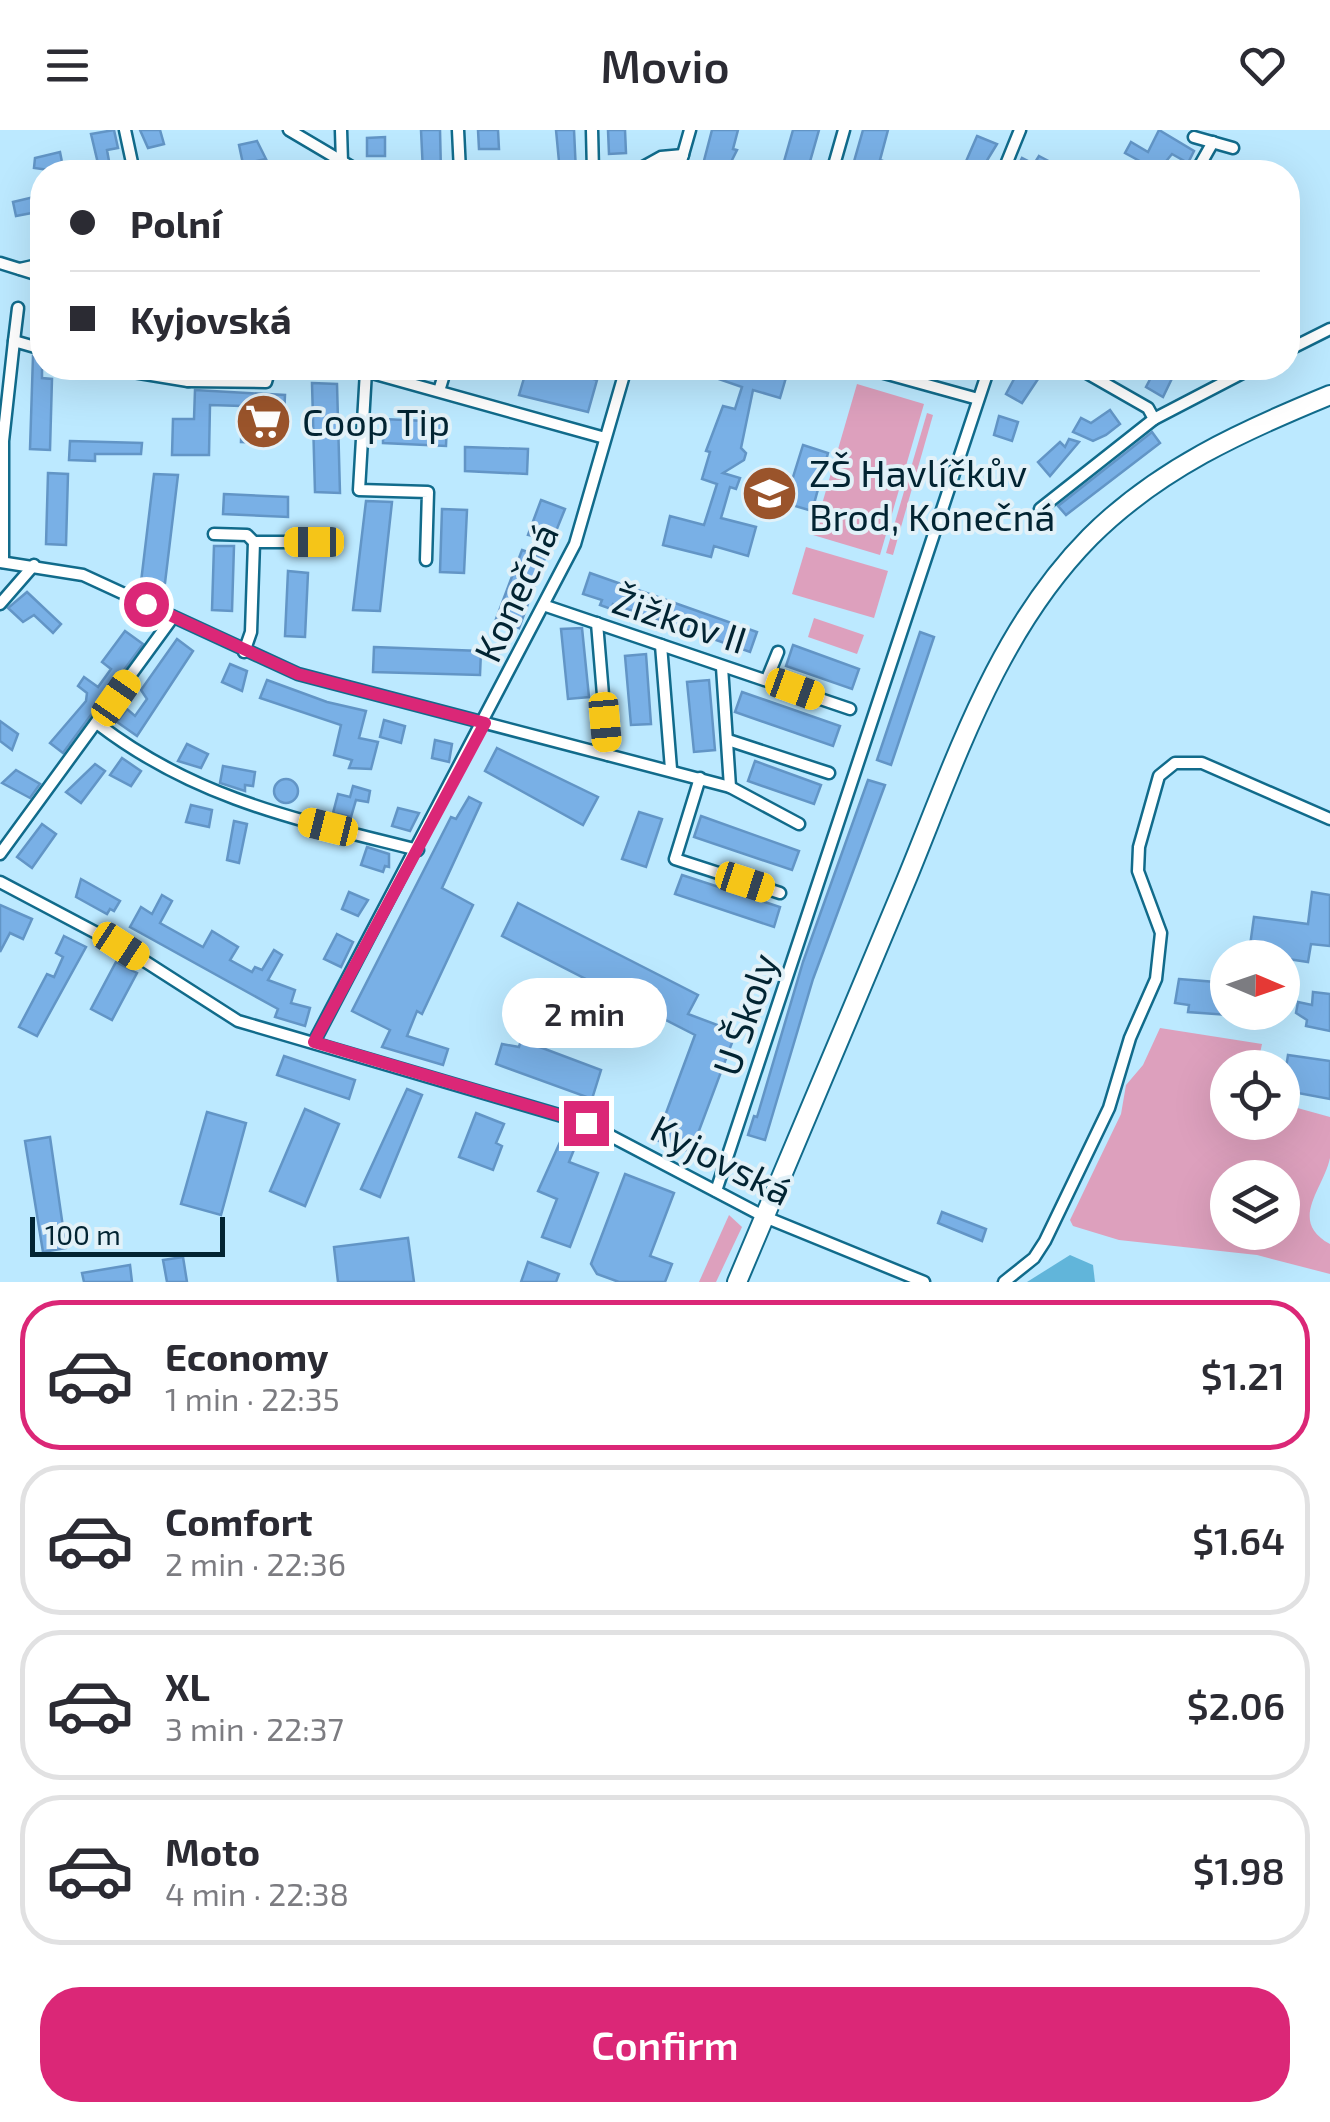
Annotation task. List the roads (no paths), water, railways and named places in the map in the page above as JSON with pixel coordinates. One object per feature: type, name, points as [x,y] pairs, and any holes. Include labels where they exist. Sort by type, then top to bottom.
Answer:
[{"type":"main road","points":[[737,1282],[978,708],[1010,642],[1048,585],[1110,518],[1160,478],[1224,441],[1330,395]]},
{"type":"street","points":[[126,130],[132,160]]},
{"type":"street","points":[[289,130],[339,160]]},
{"type":"street","points":[[341,130],[342,160]]},
{"type":"street","points":[[458,130],[459,160]]},
{"type":"street","points":[[592,130],[593,160]]},
{"type":"street","points":[[682,160],[690,130]]},
{"type":"street","points":[[835,160],[844,130]]},
{"type":"street","points":[[1008,160],[1020,130]]},
{"type":"street","points":[[1194,137],[1234,148]]},
{"type":"street","points":[[1203,160],[1213,142]]},
{"type":"street","points":[[657,160],[669,154],[683,155]]},
{"type":"street","points":[[0,264],[30,272]]},
{"type":"street","points":[[19,269],[30,267]]},
{"type":"street","points":[[18,308],[3,441],[1,562],[84,575],[244,652],[315,679],[730,787],[798,824]]},
{"type":"street","points":[[1300,344],[1330,329]]},
{"type":"street","points":[[14,341],[30,346]]},
{"type":"street","points":[[182,380],[267,380]]},
{"type":"street","points":[[360,380],[360,490],[428,492],[426,560]]},
{"type":"street","points":[[400,380],[606,438]]},
{"type":"street","points":[[439,391],[442,380]]},
{"type":"street","name":"Konečná","points":[[314,1042],[485,723],[575,544],[623,380]]},
{"type":"street","points":[[909,380],[978,399]]},
{"type":"street","name":"U Školy","points":[[716,1190],[861,765],[985,380]]},
{"type":"street","points":[[1102,380],[1148,408],[1154,419]]},
{"type":"street","points":[[1040,508],[1154,419],[1229,380]]},
{"type":"street","points":[[214,534],[248,535],[254,542],[251,632],[244,652]]},
{"type":"street","points":[[254,542],[314,542]]},
{"type":"street","points":[[0,604],[34,566]]},
{"type":"street","name":"Žižkov II","points":[[546,606],[850,709]]},
{"type":"street","points":[[0,854],[173,618]]},
{"type":"street","points":[[596,623],[608,754]]},
{"type":"street","points":[[662,645],[671,769]]},
{"type":"street","points":[[767,679],[778,652]]},
{"type":"street","points":[[722,666],[730,787]]},
{"type":"street","points":[[98,724],[172,774],[228,800],[418,850]]},
{"type":"street","points":[[728,740],[829,772]]},
{"type":"street","points":[[1004,1282],[1044,1240],[1109,1108],[1130,1038],[1156,979],[1160,933],[1138,872],[1139,847],[1159,776],[1176,763],[1202,763],[1330,819]]},
{"type":"street","points":[[671,872],[700,778]]},
{"type":"street","points":[[675,858],[780,893]]},
{"type":"street","name":"Kyjovská","points":[[0,882],[121,946],[231,1018],[586,1123],[765,1217],[924,1282]]},
{"type":"water","points":[[1070,1255],[1093,1265],[1095,1282],[1027,1282]]},
{"type":"place","name":"Coop Tip","points":[[263,421]]},
{"type":"place","name":"ZŠ Havlíčkův Brod, Konečná","points":[[770,494]]}]
